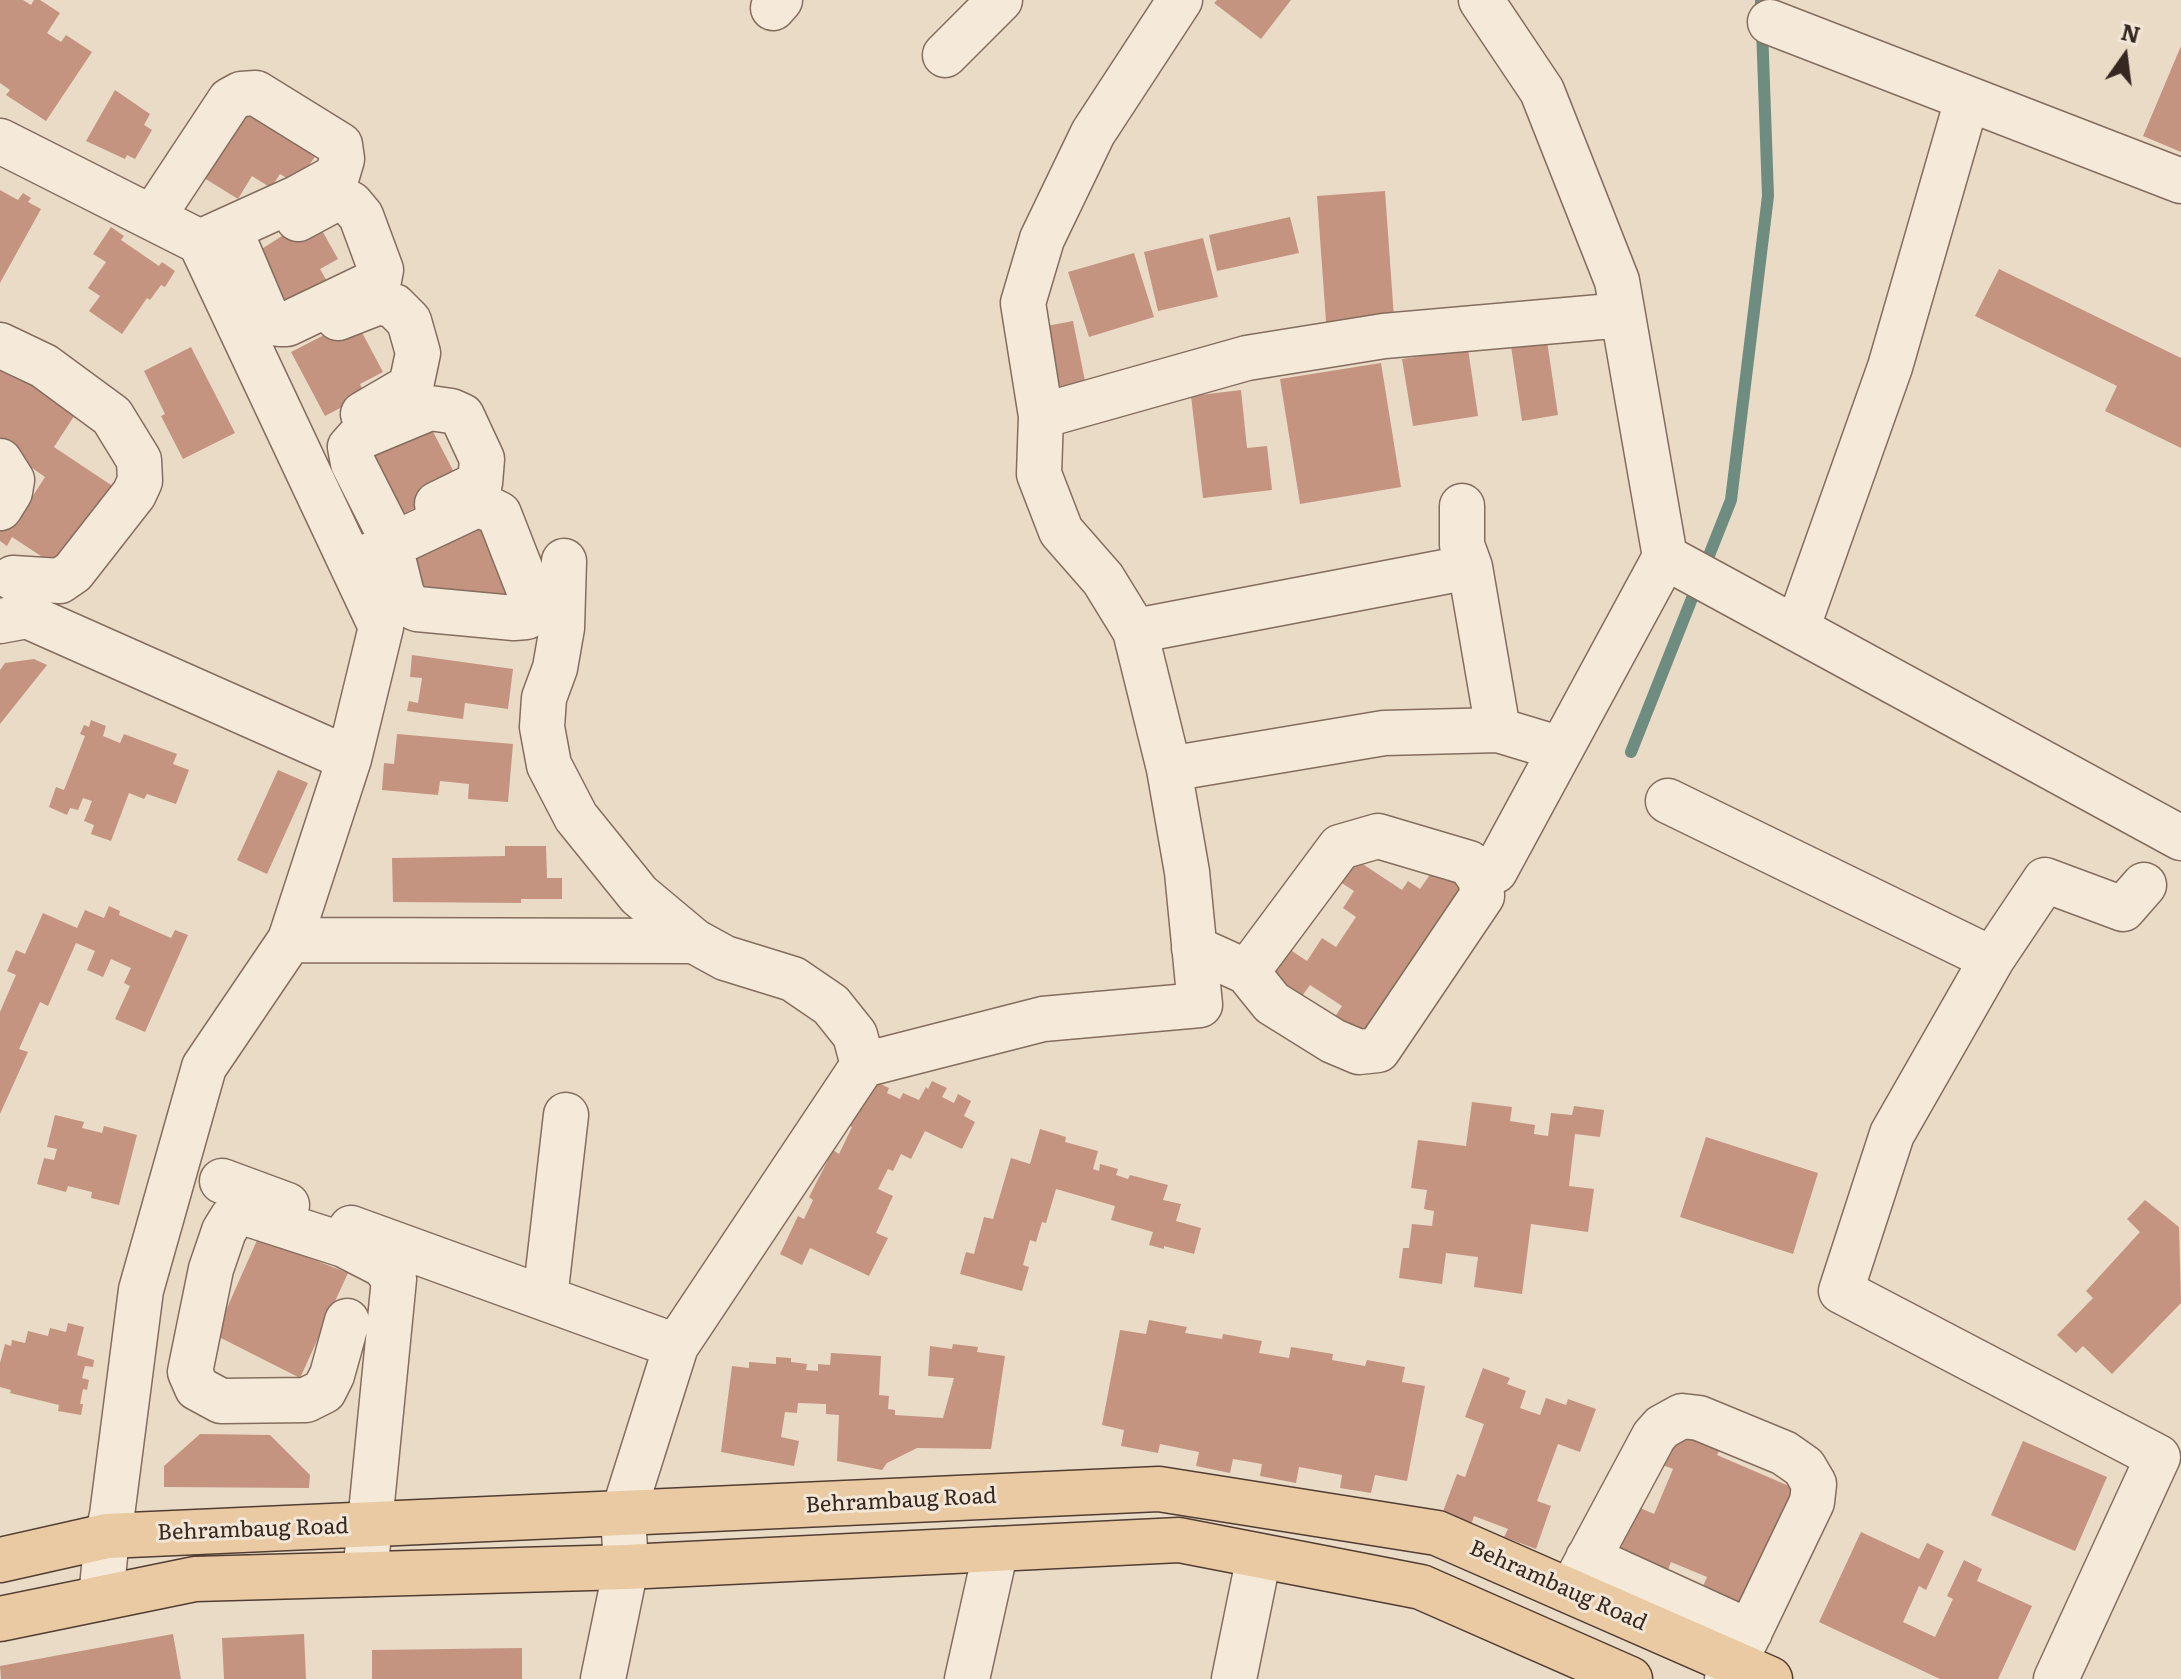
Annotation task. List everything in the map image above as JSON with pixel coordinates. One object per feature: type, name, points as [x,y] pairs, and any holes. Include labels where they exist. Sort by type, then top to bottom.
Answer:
[{"type":"main road","name":"Behrambaug Road","points":[[0,1560],[107,1536],[1159,1489],[1437,1533],[1580,1575],[1746,1663]]},
{"type":"main road","points":[[1060,1545],[1065,1493]]},
{"type":"main road","points":[[1421,1587],[1437,1533]]},
{"type":"main road","points":[[0,1619],[195,1579],[626,1567],[1179,1540],[1421,1587],[1630,1679]]},
{"type":"street","points":[[945,55],[1000,0]]},
{"type":"street","points":[[603,1679],[626,1567],[623,1514],[676,1346],[863,1065],[1043,1019],[1200,1005],[1187,872],[1169,769],[1135,631],[1103,579],[1061,531],[1039,474],[1041,416],[1023,303],[1042,239],[1093,133],[1180,0]]},
{"type":"street","points":[[1481,0],[1542,91],[1617,281],[1665,557],[1495,871]]},
{"type":"street","points":[[1770,22],[2181,181]]},
{"type":"street","points":[[160,206],[230,100],[241,94],[256,93],[340,145],[342,159],[337,176],[220,246]]},
{"type":"street","points":[[1797,629],[1890,367],[1967,100]]},
{"type":"street","points":[[0,141],[160,206],[220,246],[253,355],[298,450],[368,548],[381,627],[349,759],[290,940],[204,1067],[141,1290],[101,1598]]},
{"type":"street","points":[[253,355],[379,302],[394,306],[409,321],[418,353],[411,386],[298,450]]},
{"type":"street","points":[[1041,416],[1247,358],[1384,336],[1623,315]]},
{"type":"street","points":[[0,345],[44,366],[112,416],[139,460],[140,481],[134,494],[73,572],[60,581],[10,594]]},
{"type":"street","points":[[0,461],[12,480],[10,492],[0,508]]},
{"type":"street","points":[[1462,506],[1462,545],[1470,567],[1498,730]]},
{"type":"street","points":[[1665,557],[2181,838]]},
{"type":"street","points":[[564,561],[562,628],[555,668],[544,698],[542,727],[549,765],[576,817],[631,885],[694,941],[725,958],[793,979],[831,1005],[855,1035],[863,1065]]},
{"type":"street","points":[[1135,631],[1470,567]]},
{"type":"street","points":[[10,594],[349,759]]},
{"type":"street","points":[[1169,769],[1384,733],[1498,730],[1561,749]]},
{"type":"street","points":[[1668,801],[1992,959]]},
{"type":"street","points":[[1194,948],[1247,972],[1272,1003],[1333,1041],[1359,1052],[1378,1050],[1482,896],[1481,880],[1469,863],[1378,836],[1340,847],[1247,972]]},
{"type":"street","points":[[2056,1679],[2158,1457],[1841,1291],[1892,1134],[1992,959],[2045,880],[2123,909],[2144,885]]},
{"type":"street","points":[[290,940],[694,941]]},
{"type":"street","points":[[545,1298],[566,1115]]},
{"type":"street","points":[[222,1181],[676,1346]]},
{"type":"street","points":[[347,1321],[332,1375],[324,1391],[306,1400],[221,1401],[197,1388],[190,1372],[211,1269],[224,1231],[232,1218],[245,1213],[344,1245],[383,1265],[394,1279],[365,1574]]},
{"type":"street","points":[[1580,1575],[1654,1436],[1675,1419],[1682,1416],[1699,1418],[1784,1453],[1804,1467],[1814,1484],[1812,1502],[1746,1663]]},
{"type":"street","points":[[967,1679],[996,1549]]},
{"type":"street","points":[[1234,1679],[1259,1556]]},
{"type":"building","points":[[0,0],[23,0],[31,5],[34,0],[40,0],[60,13],[47,33],[61,42],[66,35],[92,52],[46,121],[6,95],[10,90],[0,83]]},
{"type":"building","points":[[1217,0],[1291,0],[1261,39],[1214,3]]},
{"type":"building","points":[[2181,46],[2181,152],[2143,136]]},
{"type":"building","points":[[115,90],[150,114],[144,125],[152,130],[135,159],[127,155],[125,159],[86,141]]},
{"type":"building","points":[[245,99],[322,146],[308,167],[305,189],[280,174],[271,188],[252,176],[238,199],[196,173]]},
{"type":"building","points":[[0,190],[18,200],[23,193],[31,198],[28,202],[41,209],[0,283]]},
{"type":"building","points":[[1385,191],[1395,332],[1327,336],[1317,196]]},
{"type":"building","points":[[1290,217],[1299,253],[1217,271],[1209,235]]},
{"type":"building","points":[[319,225],[338,259],[320,269],[328,283],[273,314],[246,259],[285,234],[290,241]]},
{"type":"building","points":[[111,227],[124,236],[121,240],[159,266],[162,262],[175,271],[165,287],[161,285],[150,300],[147,298],[122,334],[89,311],[100,296],[88,288],[106,262],[93,254]]},
{"type":"building","points":[[1203,238],[1218,297],[1158,311],[1144,252]]},
{"type":"building","points":[[1134,253],[1154,317],[1089,337],[1068,272]]},
{"type":"building","points":[[1999,269],[2181,358],[2181,448],[2105,411],[2117,386],[1975,316]]},
{"type":"building","points":[[1073,321],[1087,391],[1049,398],[1036,328]]},
{"type":"building","points":[[358,325],[383,372],[360,384],[365,395],[325,416],[291,352],[336,329]]},
{"type":"building","points":[[1547,341],[1558,415],[1522,421],[1511,346]]},
{"type":"building","points":[[191,347],[235,433],[183,459],[161,416],[165,414],[144,371]]},
{"type":"building","points":[[1468,349],[1478,416],[1413,426],[1402,359]]},
{"type":"building","points":[[0,356],[80,407],[54,447],[114,487],[104,502],[101,500],[64,556],[40,563],[44,558],[12,537],[7,546],[0,541],[0,530],[6,520],[14,525],[45,477],[32,468],[29,474],[14,463],[21,452],[0,439]]},
{"type":"building","points":[[1381,363],[1401,487],[1300,504],[1280,379]]},
{"type":"building","points":[[1241,390],[1247,448],[1267,446],[1272,490],[1203,498],[1191,396]]},
{"type":"building","points":[[428,422],[456,476],[438,496],[395,518],[359,450]]},
{"type":"building","points":[[495,522],[522,602],[461,603],[454,589],[421,605],[398,559],[428,544],[431,552],[455,540],[453,534]]},
{"type":"building","points":[[412,655],[513,669],[508,709],[465,703],[463,719],[407,711],[409,701],[418,703],[422,678],[410,677]]},
{"type":"building","points":[[34,659],[47,665],[0,724],[0,670],[5,663]]},
{"type":"building","points":[[91,720],[106,726],[103,736],[120,743],[124,734],[177,754],[173,764],[189,770],[176,804],[147,794],[144,799],[129,793],[111,841],[91,834],[94,825],[84,821],[92,801],[83,798],[78,810],[70,808],[67,815],[49,807],[56,787],[64,790],[85,736],[80,734],[84,725],[89,727]]},
{"type":"building","points":[[397,734],[513,744],[508,802],[468,799],[469,784],[440,781],[438,795],[382,790],[384,763],[394,764]]},
{"type":"building","points":[[278,770],[308,783],[267,874],[237,860]]},
{"type":"building","points":[[505,846],[546,846],[547,878],[562,878],[562,899],[521,899],[521,903],[393,902],[392,858],[505,856]]},
{"type":"building","points":[[1352,857],[1402,890],[1408,881],[1420,889],[1436,866],[1470,889],[1364,1043],[1332,1021],[1342,1006],[1310,985],[1300,999],[1269,979],[1289,949],[1307,961],[1322,938],[1336,947],[1356,917],[1343,908],[1354,891],[1337,880]]},
{"type":"building","points":[[109,906],[120,911],[119,915],[171,938],[175,930],[188,935],[145,1032],[115,1019],[130,986],[124,983],[131,968],[111,959],[103,977],[87,970],[95,951],[76,943],[48,1006],[40,1002],[19,1049],[28,1052],[0,1114],[0,1012],[16,975],[7,971],[16,950],[25,954],[43,913],[77,928],[85,910],[104,918]]},
{"type":"building","points":[[874,1081],[889,1088],[887,1093],[900,1099],[903,1093],[919,1100],[932,1081],[947,1088],[942,1097],[954,1103],[958,1094],[971,1101],[964,1116],[975,1122],[962,1149],[925,1131],[911,1159],[901,1154],[893,1171],[888,1169],[878,1189],[893,1196],[876,1233],[888,1238],[869,1276],[810,1248],[802,1265],[780,1254],[798,1216],[804,1219],[813,1200],[809,1197],[833,1150],[839,1154],[852,1127],[843,1123]]},
{"type":"building","points":[[1472,1102],[1512,1107],[1510,1121],[1535,1125],[1534,1134],[1548,1136],[1551,1113],[1572,1115],[1574,1106],[1604,1110],[1600,1137],[1575,1134],[1569,1186],[1594,1189],[1588,1232],[1531,1224],[1522,1294],[1474,1287],[1478,1257],[1446,1253],[1442,1284],[1399,1278],[1403,1248],[1409,1248],[1412,1224],[1432,1226],[1434,1211],[1424,1209],[1427,1190],[1411,1188],[1418,1140],[1466,1146]]},
{"type":"building","points":[[55,1115],[84,1122],[82,1128],[102,1133],[104,1126],[137,1135],[119,1205],[91,1198],[92,1192],[68,1186],[66,1192],[37,1184],[44,1158],[54,1160],[57,1149],[47,1147]]},
{"type":"building","points":[[1040,1129],[1066,1137],[1065,1142],[1098,1151],[1093,1169],[1099,1171],[1100,1164],[1118,1169],[1116,1175],[1128,1179],[1130,1175],[1168,1185],[1163,1200],[1181,1204],[1176,1221],[1201,1228],[1194,1254],[1149,1245],[1153,1232],[1111,1220],[1115,1206],[1056,1189],[1046,1223],[1042,1222],[1036,1242],[1030,1240],[1023,1265],[1029,1267],[1022,1291],[960,1274],[966,1252],[974,1254],[984,1217],[993,1219],[1011,1158],[1030,1164]]},
{"type":"building","points":[[1706,1137],[1818,1173],[1793,1254],[1680,1217]]},
{"type":"building","points":[[2145,1200],[2179,1227],[2181,1303],[2112,1374],[2083,1346],[2076,1353],[2057,1335],[2093,1298],[2086,1291],[2140,1232],[2127,1219]]},
{"type":"building","points":[[258,1238],[348,1273],[300,1378],[215,1335]]},
{"type":"building","points":[[1149,1320],[1187,1327],[1185,1333],[1222,1339],[1223,1334],[1262,1341],[1259,1353],[1289,1358],[1291,1347],[1333,1354],[1332,1360],[1365,1366],[1367,1360],[1405,1367],[1402,1382],[1425,1386],[1407,1481],[1375,1475],[1371,1493],[1340,1488],[1342,1475],[1299,1467],[1296,1483],[1260,1476],[1262,1464],[1233,1459],[1230,1473],[1196,1466],[1199,1452],[1160,1444],[1158,1453],[1121,1446],[1124,1430],[1102,1425],[1120,1330],[1146,1334]]},
{"type":"building","points":[[68,1323],[84,1327],[77,1355],[94,1360],[93,1367],[85,1366],[82,1378],[89,1380],[87,1390],[83,1389],[81,1415],[58,1411],[59,1405],[10,1393],[11,1390],[0,1387],[0,1363],[5,1344],[11,1346],[12,1340],[25,1343],[28,1331],[48,1336],[50,1328],[66,1332]]},
{"type":"building","points":[[953,1344],[978,1347],[977,1352],[1005,1356],[991,1449],[917,1448],[887,1463],[882,1470],[837,1461],[839,1415],[826,1414],[826,1404],[798,1403],[797,1413],[785,1412],[781,1437],[799,1441],[794,1466],[721,1452],[732,1366],[749,1368],[749,1362],[776,1364],[776,1357],[791,1358],[791,1362],[807,1364],[806,1370],[818,1371],[818,1364],[830,1365],[831,1353],[881,1356],[879,1395],[889,1396],[888,1409],[895,1410],[895,1415],[943,1418],[954,1378],[928,1376],[930,1346],[952,1349]]},
{"type":"building","points":[[1483,1368],[1510,1378],[1507,1384],[1526,1391],[1520,1408],[1540,1415],[1546,1398],[1566,1405],[1568,1399],[1596,1409],[1580,1452],[1558,1444],[1537,1501],[1551,1506],[1536,1549],[1504,1537],[1508,1529],[1474,1516],[1471,1525],[1442,1514],[1457,1474],[1465,1477],[1484,1424],[1465,1417]]},
{"type":"building","points":[[1673,1427],[1721,1447],[1717,1455],[1803,1492],[1742,1611],[1700,1593],[1707,1577],[1671,1562],[1665,1577],[1619,1552],[1638,1507],[1654,1514],[1673,1469],[1658,1463]]},
{"type":"building","points":[[200,1434],[270,1435],[310,1475],[309,1488],[164,1487],[164,1466]]},
{"type":"building","points":[[2023,1441],[2107,1477],[2075,1551],[1991,1515]]},
{"type":"building","points":[[1861,1532],[1919,1559],[1927,1543],[1944,1551],[1926,1590],[1919,1586],[1903,1622],[1935,1637],[1953,1599],[1947,1596],[1964,1560],[1982,1569],[1977,1581],[2032,1606],[1998,1679],[1940,1679],[1819,1622]]},
{"type":"building","points":[[173,1634],[181,1679],[1,1679],[0,1666]]},
{"type":"building","points":[[304,1634],[306,1679],[224,1679],[222,1638]]},
{"type":"building","points":[[522,1648],[522,1679],[372,1679],[372,1650]]},
{"type":"waterway","points":[[1631,752],[1731,500],[1768,196],[1761,0]]}]
